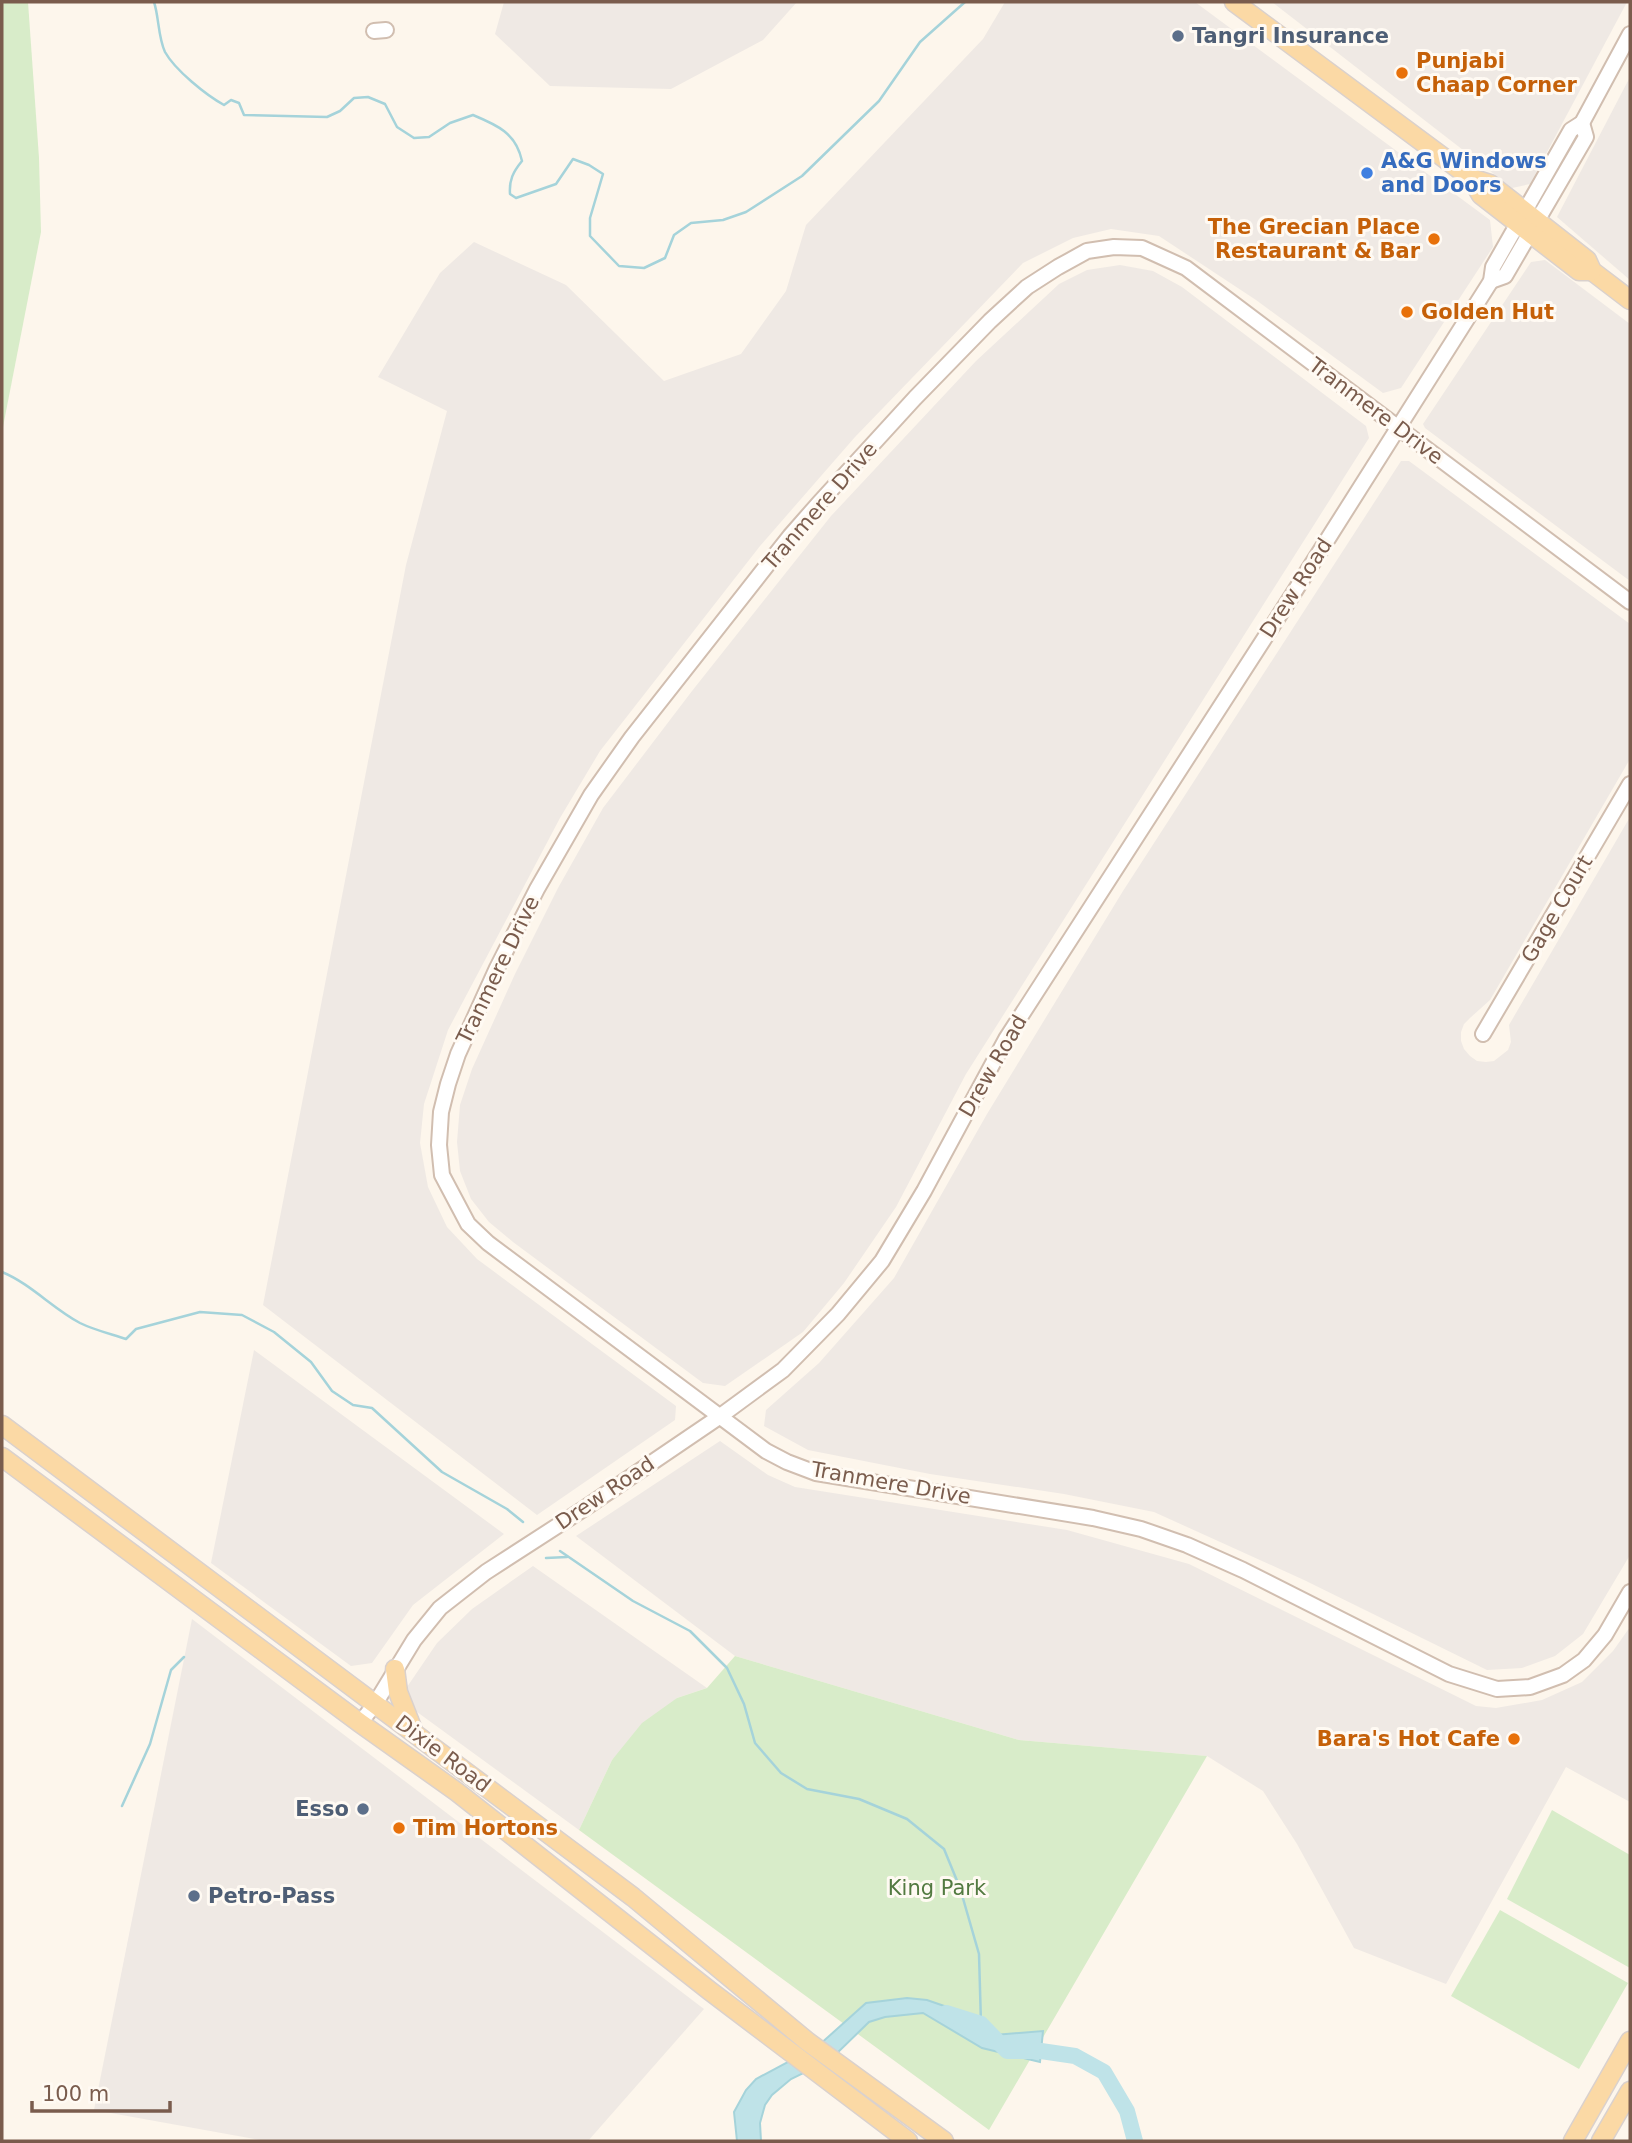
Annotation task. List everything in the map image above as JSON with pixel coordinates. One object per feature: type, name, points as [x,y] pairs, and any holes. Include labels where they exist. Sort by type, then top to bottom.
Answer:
[{"type":"main road","points":[[1234,2],[1471,178],[1481,195],[1587,260],[1592,271],[1630,300]]},
{"type":"main road","name":"Dixie Road","points":[[2,1425],[634,1898],[808,2042],[944,2141]]},
{"type":"main road","name":"Dixie Road","points":[[2,1457],[457,1792],[908,2141]]},
{"type":"main road","points":[[395,1669],[398,1692],[415,1733]]},
{"type":"main road","points":[[1573,2141],[1630,2041]]},
{"type":"main road","points":[[1601,2141],[1630,2091]]},
{"type":"street","name":"Drew Road","points":[[360,1723],[375,1704],[414,1640],[440,1608],[486,1572],[719,1417],[783,1370],[838,1314],[882,1261],[924,1191],[1006,1039],[1491,281],[1493,267],[1528,222],[1571,130],[1582,123],[1630,34]]},
{"type":"street","name":"Tranmere Drive","points":[[1630,602],[1186,268],[1142,248],[1114,247],[1087,251],[1027,288],[990,321],[915,398],[790,536],[632,737],[591,795],[537,889],[497,968],[458,1054],[441,1112],[439,1144],[442,1175],[468,1224],[488,1243],[766,1451],[816,1473],[1093,1518],[1141,1529],[1187,1545],[1243,1570],[1449,1674],[1497,1689],[1530,1686],[1563,1675],[1584,1660],[1605,1635],[1630,1592]]},
{"type":"street","name":"Gage Court","points":[[1483,1034],[1630,784]]},
{"type":"shaded area","points":[[504,2],[797,2],[763,40],[671,89],[550,86],[495,34]]},
{"type":"shaded area","points":[[1005,2],[1195,2],[1490,220],[1493,247],[1401,388],[1383,393],[1256,300],[1159,236],[1111,229],[1073,238],[1023,263],[855,437],[760,546],[600,751],[560,818],[448,1030],[424,1104],[420,1143],[428,1187],[447,1227],[477,1259],[676,1406],[675,1420],[537,1515],[263,1305],[406,565],[447,411],[378,377],[440,273],[474,242],[566,285],[664,381],[741,354],[786,291],[806,225],[983,39]]},
{"type":"shaded area","points":[[1272,2],[1627,2],[1530,184],[1512,188]]},
{"type":"shaded area","points":[[1630,77],[1630,280],[1557,217]]},
{"type":"shaded area","points":[[1545,260],[1630,324],[1630,581],[1423,424],[1531,262]]},
{"type":"shaded area","points":[[1120,265],[1153,271],[1182,287],[1366,426],[1369,438],[966,1074],[896,1207],[844,1283],[803,1332],[725,1386],[703,1383],[513,1242],[489,1222],[471,1199],[460,1171],[457,1142],[460,1105],[472,1069],[558,888],[603,808],[831,516],[976,361],[1059,284],[1087,270]]},
{"type":"shaded area","points":[[1401,461],[1409,461],[1630,624],[1630,759],[1490,1000],[1464,1024],[1461,1032],[1464,1049],[1477,1061],[1494,1061],[1508,1050],[1511,1042],[1509,1025],[1630,817],[1630,1555],[1583,1634],[1555,1656],[1522,1668],[1487,1670],[1304,1580],[1154,1512],[1064,1494],[930,1474],[808,1450],[764,1426],[766,1410],[819,1363],[894,1278],[987,1114],[1123,891]]},
{"type":"shaded area","points":[[254,1350],[504,1534],[413,1605],[372,1663],[351,1666],[211,1563]]},
{"type":"shaded area","points":[[720,1441],[768,1475],[795,1487],[1067,1530],[1189,1564],[1476,1706],[1496,1708],[1542,1700],[1582,1682],[1613,1651],[1630,1627],[1630,1802],[1566,1767],[1446,1984],[1354,1948],[1297,1844],[1263,1791],[1207,1756],[1019,1740],[735,1656],[576,1536]]},
{"type":"shaded area","points":[[533,1566],[707,1688],[677,1698],[612,1760],[579,1830],[413,1709],[407,1687],[437,1643],[472,1609]]},
{"type":"shaded area","points":[[192,1619],[704,2009],[588,2141],[265,2141],[94,2110]]},
{"type":"green space","points":[[2,2],[28,2],[39,158],[41,232],[2,432]]},
{"type":"green space","name":"King Park","points":[[735,1656],[1019,1740],[1207,1756],[989,2130],[579,1830],[612,1760],[642,1723],[677,1698],[707,1688]]},
{"type":"green space","points":[[1552,1810],[1630,1855],[1630,1968],[1507,1899]]},
{"type":"green space","points":[[1500,1910],[1628,1983],[1579,2069],[1451,1996]]},
{"type":"water","points":[[907,1998],[927,2000],[947,2007],[973,2025],[994,2035],[1043,2031],[1040,2062],[982,2048],[923,2013],[885,2017],[869,2022],[830,2060],[791,2079],[772,2095],[765,2105],[760,2123],[761,2141],[737,2141],[734,2112],[746,2090],[756,2079],[818,2046],[866,2003]]},
{"type":"waterway","points":[[154,2],[163,46],[170,59],[191,82],[217,101],[224,105],[231,100],[239,103],[244,115],[327,117],[340,111],[354,98],[368,97],[385,104],[397,127],[414,138],[429,137],[450,123],[473,115],[504,131],[515,143],[522,161],[510,184],[510,194],[516,198],[556,184],[573,159],[589,165],[603,174],[590,218],[590,236],[619,266],[644,268],[665,258],[674,235],[691,223],[723,220],[746,212],[802,176],[879,101],[920,42],[965,2]]},
{"type":"waterway","points":[[2,1272],[80,1323],[126,1339],[136,1329],[200,1312],[242,1315],[274,1332],[311,1362],[332,1391],[353,1405],[372,1408],[442,1472],[507,1509],[523,1522]]},
{"type":"waterway","points":[[560,1551],[633,1601],[690,1631],[727,1668],[744,1704],[755,1743],[781,1773],[807,1789],[859,1799],[907,1819],[944,1849],[960,1888],[979,1954],[981,2024]]},
{"type":"waterway","points":[[546,1558],[567,1557]]},
{"type":"waterway","points":[[122,1806],[150,1744],[171,1670],[184,1657]]},
{"type":"waterway","points":[[946,2013],[981,2024],[1007,2051],[1041,2051],[1075,2056],[1104,2072],[1127,2111],[1135,2141]]},
{"type":"place","name":"Tangri Insurance","points":[[1178,36]]},
{"type":"place","name":"Punjabi Chaap Corner","points":[[1402,73]]},
{"type":"place","name":"A&G Windows and Doors","points":[[1367,173]]},
{"type":"place","name":"The Grecian Place Restaurant & Bar","points":[[1434,239]]},
{"type":"place","name":"Golden Hut","points":[[1407,312]]},
{"type":"place","name":"Bara's Hot Cafe","points":[[1514,1739]]},
{"type":"place","name":"Esso","points":[[363,1809]]},
{"type":"place","name":"Tim Hortons","points":[[399,1828]]},
{"type":"place","name":"Petro-Pass","points":[[194,1896]]}]
